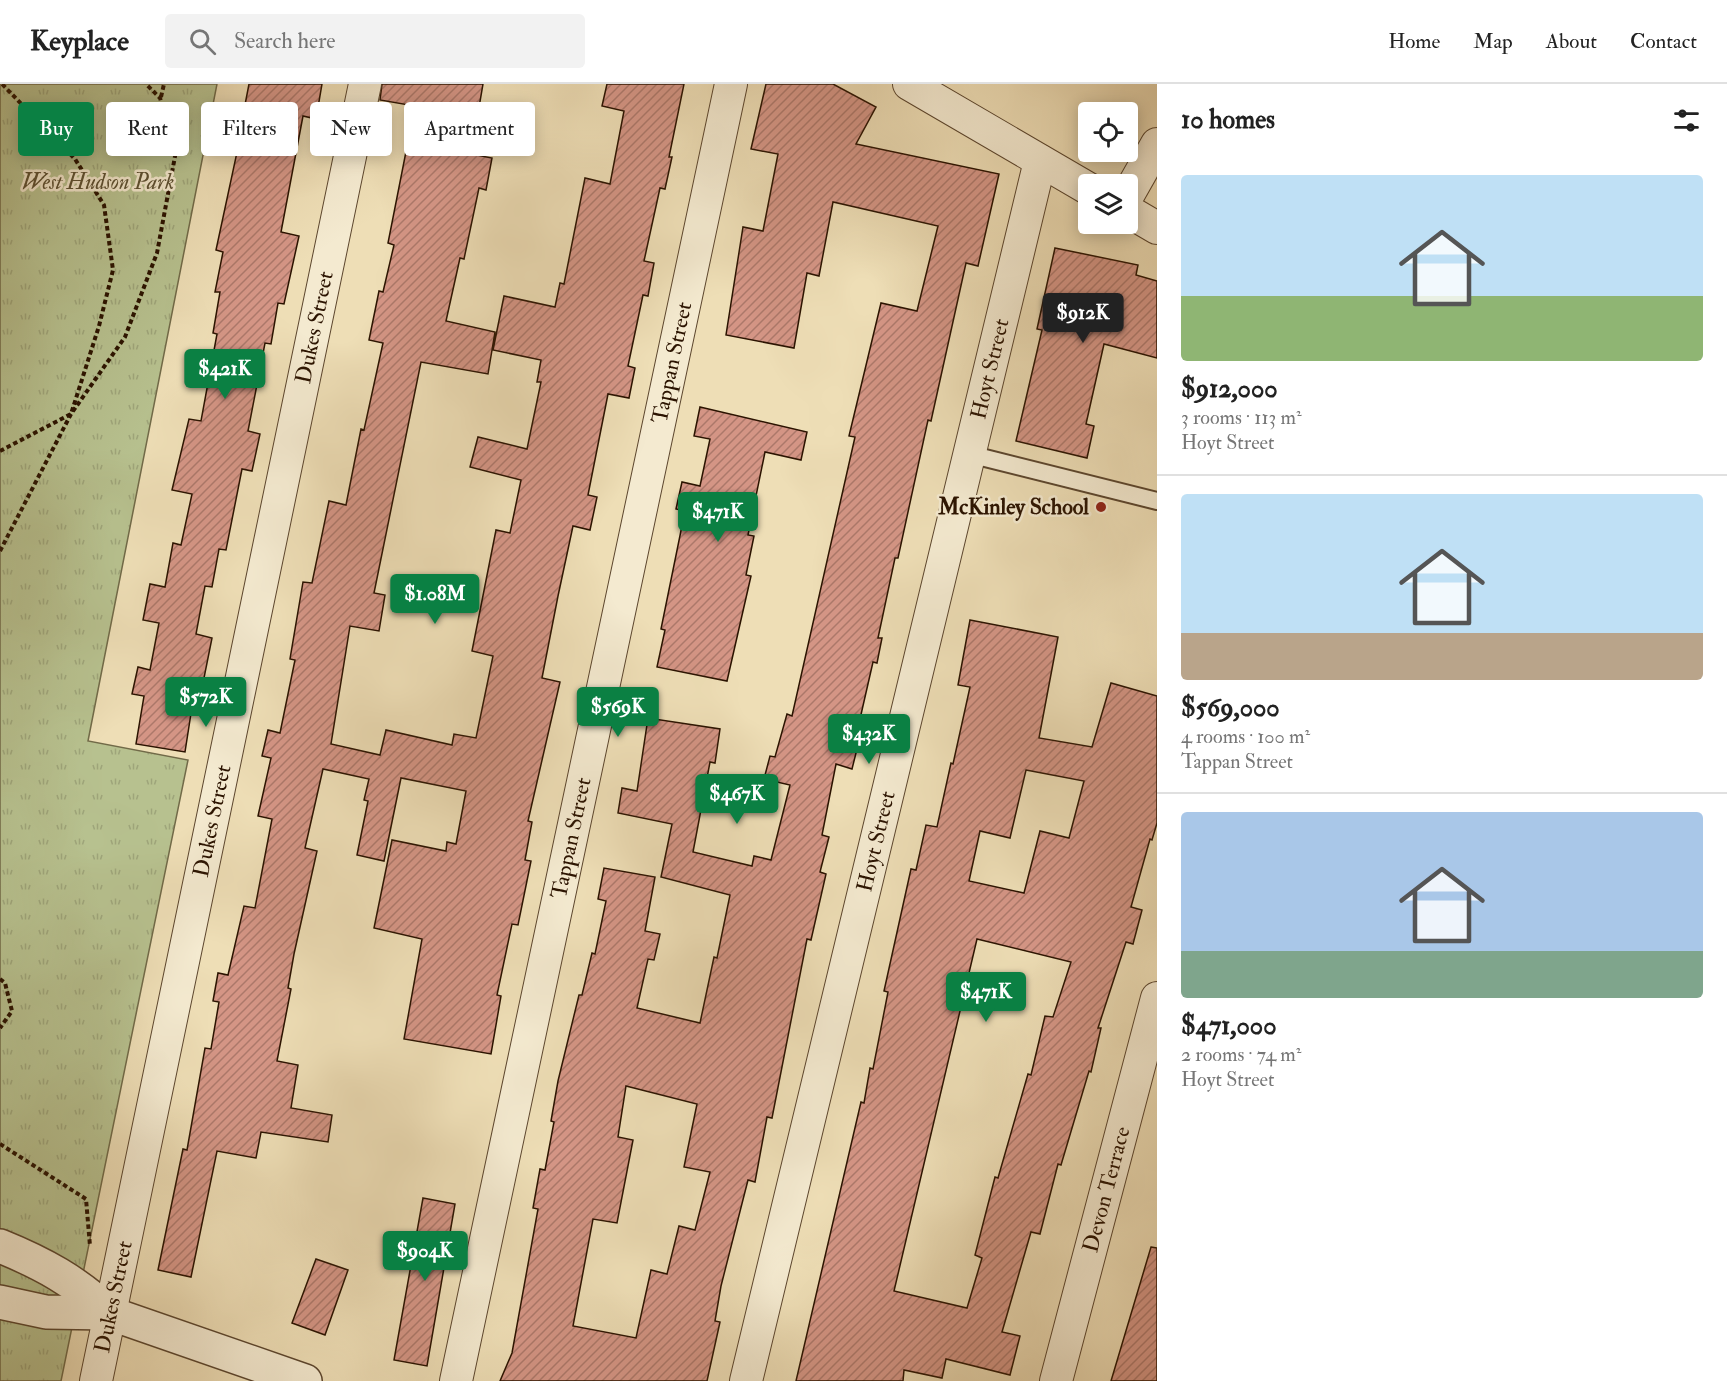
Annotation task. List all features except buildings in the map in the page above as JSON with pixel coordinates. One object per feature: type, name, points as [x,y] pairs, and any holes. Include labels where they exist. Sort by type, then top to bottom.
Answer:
[{"type":"street","name":"Dukes Street","points":[[96,1381],[365,84]]},
{"type":"street","name":"Tappan Street","points":[[456,1381],[731,84]]},
{"type":"street","points":[[909,84],[1078,183]]},
{"type":"street","points":[[1138,177],[1157,144]]},
{"type":"street","name":"Hoyt Street","points":[[746,1381],[1040,161]]},
{"type":"street","points":[[1138,217],[1157,228]]},
{"type":"street","name":"Devon Terrace","points":[[1056,1381],[1157,998]]},
{"type":"street","points":[[0,1246],[50,1269],[85,1290],[109,1313]]},
{"type":"street","points":[[0,1302],[46,1312],[80,1315],[109,1313],[305,1381]]},
{"type":"lane","points":[[969,454],[1157,501]]},
{"type":"path","points":[[0,451],[71,414],[99,326],[113,270],[104,205],[75,159],[2,84]]},
{"type":"path","points":[[0,552],[71,414],[125,337],[157,253],[176,151],[160,98],[146,84]]},
{"type":"path","points":[[160,98],[164,84]]},
{"type":"path","points":[[0,979],[5,983],[12,1011],[0,1028]]},
{"type":"path","points":[[0,1144],[86,1198],[91,1257]]},
{"type":"green space","name":"West Hudson Park","points":[[0,84],[217,84],[213,102],[201,102],[201,156],[203,156],[88,741],[188,760],[61,1381],[0,1381]]},
{"type":"place","name":"McKinley School","points":[[1101,507]]}]
